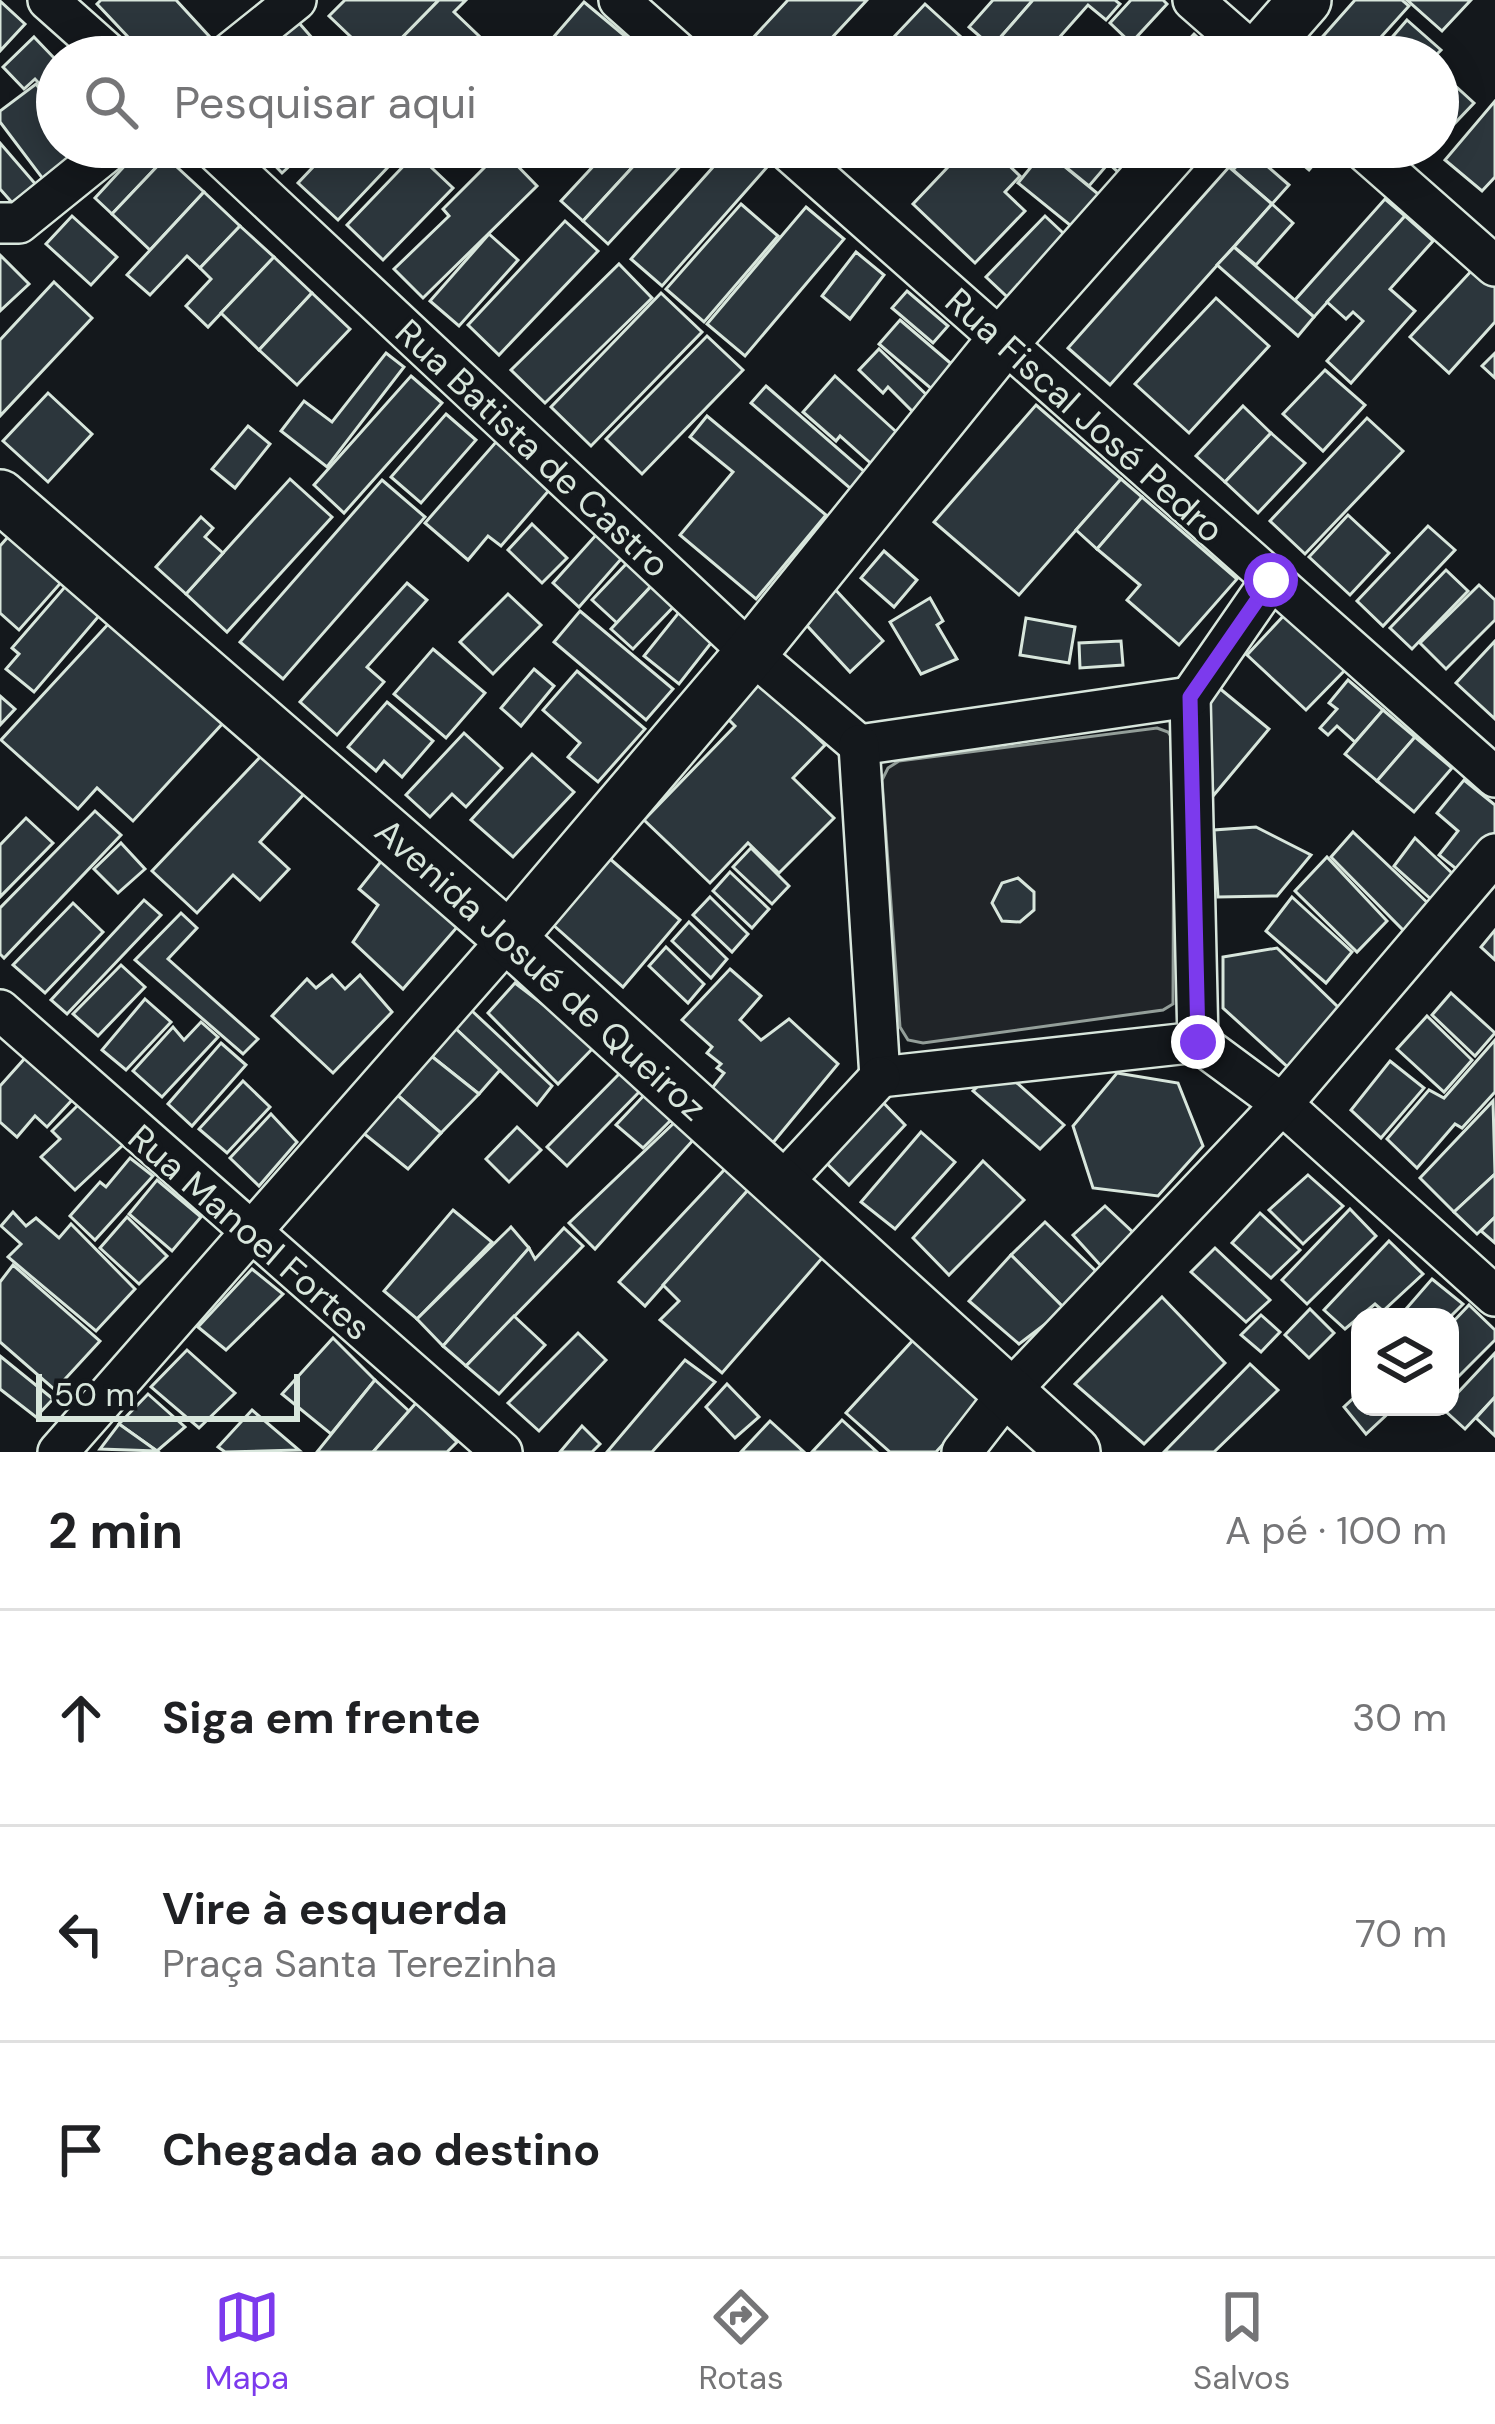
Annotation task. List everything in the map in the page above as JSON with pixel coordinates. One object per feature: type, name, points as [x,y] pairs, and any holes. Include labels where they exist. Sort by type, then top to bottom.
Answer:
[{"type":"main road","points":[[1274,36],[1305,0]]},
{"type":"main road","points":[[509,938],[752,653],[1003,341],[1156,168]]},
{"type":"main road","name":"Avenida Josué de Queiroz","points":[[0,496],[509,938],[1073,1452]]},
{"type":"street","points":[[48,0],[88,36]]},
{"type":"street","points":[[251,36],[296,0]]},
{"type":"street","points":[[619,0],[659,36]]},
{"type":"street","points":[[1193,0],[1234,36]]},
{"type":"street","points":[[0,223],[19,223],[87,168]]},
{"type":"street","name":"Rua Batista de Castro","points":[[233,168],[752,653],[859,745]]},
{"type":"street","name":"Rua Fiscal José Pedro","points":[[808,168],[1495,777]]},
{"type":"street","points":[[1384,168],[1495,266]]},
{"type":"street","points":[[1198,1042],[1190,697],[1271,580]]},
{"type":"street","points":[[880,1077],[859,745],[1190,697]]},
{"type":"street","points":[[962,1452],[1006,1394],[1282,1104],[1495,854]]},
{"type":"street","points":[[58,1452],[509,938]]},
{"type":"street","name":"Rua Manoel Fortes","points":[[0,1010],[502,1452]]},
{"type":"street","points":[[781,1184],[880,1077],[1198,1042],[1282,1104],[1495,1296]]},
{"type":"shaded area","points":[[1157,728],[1174,741],[1173,1004],[1163,1010],[923,1043],[908,1040],[900,1027],[882,780],[888,768],[899,761]]},
{"type":"building","points":[[101,0],[176,0],[209,36],[127,36],[97,4]]},
{"type":"building","points":[[345,0],[439,0],[404,36],[350,36],[329,16]]},
{"type":"building","points":[[439,0],[466,0],[454,12],[479,36],[404,36]]},
{"type":"building","points":[[788,0],[867,0],[834,36],[755,36]]},
{"type":"building","points":[[993,0],[1033,0],[1002,36],[979,36],[969,27]]},
{"type":"building","points":[[1033,0],[1115,0],[1120,4],[1106,20],[1088,5],[1061,36],[1002,36]]},
{"type":"building","points":[[1131,0],[1167,4],[1137,36],[1124,36],[1110,23]]},
{"type":"building","points":[[1355,0],[1402,0],[1409,6],[1382,36],[1323,36]]},
{"type":"building","points":[[1407,0],[1471,0],[1442,31]]},
{"type":"building","points":[[0,1],[25,24],[0,51]]},
{"type":"building","points":[[584,2],[625,36],[554,36]]},
{"type":"building","points":[[925,4],[960,36],[895,36]]},
{"type":"building","points":[[293,16],[310,36],[269,36]]},
{"type":"building","points":[[1407,20],[1425,36],[1393,36]]},
{"type":"building","points":[[36,39],[36,80],[24,89],[3,67]]},
{"type":"building","points":[[36,84],[36,168],[57,168],[43,179],[0,122],[0,111]]},
{"type":"building","points":[[1459,89],[1474,103],[1459,119]]},
{"type":"building","points":[[1495,101],[1495,177],[1482,191],[1455,168],[1459,168],[1459,143]]},
{"type":"building","points":[[0,143],[38,187],[15,206],[0,189]]},
{"type":"building","points":[[123,168],[156,168],[112,214],[95,198]]},
{"type":"building","points":[[156,168],[178,168],[204,192],[150,250],[112,214]]},
{"type":"building","points":[[312,168],[387,168],[338,220],[298,183]]},
{"type":"building","points":[[402,168],[432,168],[453,188],[383,260],[347,225]]},
{"type":"building","points":[[484,168],[520,168],[537,186],[423,298],[394,269],[449,216],[443,209]]},
{"type":"building","points":[[592,168],[632,168],[583,221],[561,201]]},
{"type":"building","points":[[632,168],[679,168],[608,244],[583,221]]},
{"type":"building","points":[[712,168],[766,168],[662,286],[631,259]]},
{"type":"building","points":[[947,168],[1012,168],[1020,176],[1005,192],[1025,211],[975,263],[913,204]]},
{"type":"building","points":[[1030,168],[1067,168],[1103,198],[1076,230],[1018,183]]},
{"type":"building","points":[[1067,168],[1104,168],[1089,186]]},
{"type":"building","points":[[1228,168],[1272,204],[1110,385],[1068,348]]},
{"type":"building","points":[[1270,168],[1289,185],[1272,204],[1233,170]]},
{"type":"building","points":[[204,192],[240,226],[200,268],[187,256],[150,295],[127,275]]},
{"type":"building","points":[[1385,199],[1405,216],[1314,317],[1295,300]]},
{"type":"building","points":[[741,204],[778,236],[704,322],[666,289]]},
{"type":"building","points":[[1272,204],[1293,223],[1256,265],[1234,247]]},
{"type":"building","points":[[806,207],[844,239],[745,356],[707,324]]},
{"type":"building","points":[[72,216],[117,257],[91,285],[46,244]]},
{"type":"building","points":[[1045,216],[1079,248],[1020,309],[986,277]]},
{"type":"building","points":[[1405,216],[1433,241],[1390,289],[1415,311],[1351,383],[1327,361],[1363,321],[1353,312],[1346,319],[1327,302]]},
{"type":"building","points":[[565,221],[598,251],[499,355],[468,325]]},
{"type":"building","points":[[240,226],[274,257],[208,327],[186,306],[211,279],[200,268]]},
{"type":"building","points":[[489,234],[518,260],[459,326],[430,301]]},
{"type":"building","points":[[1234,247],[1314,317],[1298,336],[1217,265]]},
{"type":"building","points":[[856,252],[884,275],[850,319],[822,296]]},
{"type":"building","points":[[0,255],[29,284],[0,311]]},
{"type":"building","points":[[274,257],[312,293],[259,350],[221,313]]},
{"type":"building","points":[[619,264],[652,298],[545,403],[511,370]]},
{"type":"building","points":[[1474,268],[1495,287],[1495,322],[1449,373],[1410,337]]},
{"type":"building","points":[[54,282],[92,318],[0,416],[0,340]]},
{"type":"building","points":[[907,291],[948,326],[933,343],[892,308]]},
{"type":"building","points":[[312,293],[350,329],[297,385],[259,350]]},
{"type":"building","points":[[661,293],[702,332],[591,446],[551,407]]},
{"type":"building","points":[[1216,298],[1269,346],[1189,433],[1135,384]]},
{"type":"building","points":[[900,320],[962,373],[941,397],[879,344]]},
{"type":"building","points":[[707,336],[743,370],[642,474],[606,439]]},
{"type":"building","points":[[879,349],[933,401],[918,417],[888,387],[883,393],[859,370]]},
{"type":"building","points":[[386,353],[404,367],[327,467],[281,431],[304,401],[332,422]]},
{"type":"building","points":[[1495,353],[1495,378],[1482,366]]},
{"type":"building","points":[[1325,370],[1365,405],[1323,451],[1283,414]]},
{"type":"building","points":[[411,376],[442,403],[344,513],[314,485]]},
{"type":"building","points":[[835,376],[903,438],[876,468],[803,412]]},
{"type":"building","points":[[766,386],[866,473],[851,489],[751,403]]},
{"type":"building","points":[[48,393],[92,434],[48,482],[3,441]]},
{"type":"building","points":[[1036,405],[1121,479],[1019,595],[934,522]]},
{"type":"building","points":[[1243,406],[1271,433],[1225,482],[1196,456]]},
{"type":"building","points":[[446,414],[476,440],[421,503],[391,477]]},
{"type":"building","points":[[707,416],[826,515],[756,599],[680,535],[733,472],[690,437]]},
{"type":"building","points":[[1367,418],[1403,451],[1305,554],[1270,521]]},
{"type":"building","points":[[248,426],[270,444],[235,488],[212,469]]},
{"type":"building","points":[[1271,433],[1305,463],[1258,513],[1225,482]]},
{"type":"building","points":[[496,442],[551,488],[501,546],[488,536],[468,560],[425,523]]},
{"type":"building","points":[[290,479],[332,517],[227,632],[186,594]]},
{"type":"building","points":[[1121,479],[1142,497],[1097,549],[1076,530]]},
{"type":"building","points":[[382,480],[425,517],[283,679],[240,642]]},
{"type":"building","points":[[1142,497],[1237,579],[1179,645],[1127,600],[1140,585],[1097,549]]},
{"type":"building","points":[[1348,515],[1389,553],[1350,595],[1309,557]]},
{"type":"building","points":[[201,517],[213,528],[205,537],[223,553],[186,594],[156,567]]},
{"type":"building","points":[[532,524],[567,558],[542,583],[508,550]]},
{"type":"building","points":[[1428,526],[1455,550],[1383,626],[1357,601]]},
{"type":"building","points":[[13,531],[66,577],[19,630],[0,613],[0,546]]},
{"type":"building","points":[[596,535],[622,558],[579,607],[553,583]]},
{"type":"building","points":[[884,551],[917,580],[894,607],[861,578]]},
{"type":"building","points":[[629,561],[653,584],[617,623],[592,600]]},
{"type":"building","points":[[1446,570],[1468,591],[1412,649],[1390,628]]},
{"type":"building","points":[[657,580],[679,601],[633,649],[611,629]]},
{"type":"building","points":[[70,581],[104,610],[34,692],[6,669],[19,654],[12,648]]},
{"type":"building","points":[[407,583],[427,600],[367,667],[384,682],[337,735],[300,702]]},
{"type":"building","points":[[1479,585],[1495,600],[1495,620],[1446,669],[1420,643]]},
{"type":"building","points":[[832,586],[883,641],[850,672],[799,617]]},
{"type":"building","points":[[508,594],[541,625],[493,674],[460,642]]},
{"type":"building","points":[[930,598],[943,621],[937,625],[957,659],[921,674],[890,622]]},
{"type":"building","points":[[580,611],[673,689],[646,720],[554,642]]},
{"type":"building","points":[[680,611],[715,638],[679,684],[644,656]]},
{"type":"building","points":[[1288,611],[1348,667],[1306,710],[1247,655]]},
{"type":"building","points":[[1026,618],[1075,627],[1069,663],[1020,655]]},
{"type":"building","points":[[111,621],[223,723],[133,821],[97,788],[78,809],[1,740]]},
{"type":"building","points":[[1121,641],[1123,665],[1080,668],[1079,643]]},
{"type":"building","points":[[1495,641],[1495,719],[1456,683]]},
{"type":"building","points":[[433,649],[485,693],[446,738],[394,694]]},
{"type":"building","points":[[534,669],[554,686],[521,726],[501,708]]},
{"type":"building","points":[[577,671],[645,729],[598,782],[568,757],[580,743],[543,710]]},
{"type":"building","points":[[1207,678],[1269,729],[1213,796]]},
{"type":"building","points":[[755,679],[825,745],[793,778],[834,818],[779,873],[748,843],[710,883],[644,820],[735,726],[722,713]]},
{"type":"building","points":[[1348,680],[1383,710],[1355,742],[1337,726],[1328,735],[1320,728],[1337,709],[1329,703]]},
{"type":"building","points":[[0,696],[15,709],[0,725]]},
{"type":"building","points":[[387,702],[433,741],[402,777],[384,761],[376,771],[348,747]]},
{"type":"building","points":[[1383,710],[1415,737],[1377,781],[1345,754]]},
{"type":"building","points":[[464,733],[502,768],[466,807],[452,794],[430,817],[406,795]]},
{"type":"building","points":[[1415,737],[1452,768],[1414,812],[1377,781]]},
{"type":"building","points":[[532,754],[574,792],[513,857],[471,820]]},
{"type":"building","points":[[262,755],[304,794],[260,842],[289,869],[260,900],[233,875],[197,913],[152,871]]},
{"type":"building","points":[[1464,780],[1495,805],[1495,842],[1465,876],[1439,855],[1458,831],[1437,813]]},
{"type":"building","points":[[95,811],[121,835],[4,958],[0,954],[0,908]]},
{"type":"building","points":[[26,818],[53,843],[0,897],[0,845]]},
{"type":"building","points":[[1256,827],[1311,855],[1277,896],[1218,897],[1214,830]]},
{"type":"building","points":[[1353,832],[1432,907],[1406,933],[1331,857]]},
{"type":"building","points":[[1415,838],[1454,875],[1432,900],[1394,866]]},
{"type":"building","points":[[121,843],[145,869],[118,893],[94,869]]},
{"type":"building","points":[[751,848],[789,886],[772,904],[733,867]]},
{"type":"building","points":[[601,851],[680,920],[623,987],[542,915]]},
{"type":"building","points":[[1327,857],[1387,921],[1357,952],[1295,891]]},
{"type":"building","points":[[383,859],[459,925],[403,989],[353,942],[378,905],[359,889]]},
{"type":"building","points":[[730,872],[769,909],[752,928],[713,891]]},
{"type":"building","points":[[1018,878],[1034,892],[1034,910],[1020,922],[1002,921],[992,903],[1002,883]]},
{"type":"building","points":[[710,897],[748,934],[732,952],[693,915]]},
{"type":"building","points":[[1292,897],[1352,952],[1326,983],[1266,931]]},
{"type":"building","points":[[144,900],[161,915],[67,1014],[51,1000]]},
{"type":"building","points":[[73,903],[103,932],[45,993],[13,965]]},
{"type":"building","points":[[181,913],[197,928],[168,959],[258,1039],[243,1054],[135,960]]},
{"type":"building","points":[[689,922],[727,959],[711,978],[672,941]]},
{"type":"building","points":[[1495,930],[1495,960],[1481,947]]},
{"type":"building","points":[[666,947],[704,984],[688,1003],[649,966]]},
{"type":"building","points":[[1277,948],[1340,1009],[1291,1070],[1223,1008],[1223,957]]},
{"type":"building","points":[[121,965],[145,987],[98,1036],[73,1014]]},
{"type":"building","points":[[730,969],[761,996],[740,1020],[761,1040],[789,1019],[838,1064],[766,1151],[705,1097],[724,1073],[707,1053],[712,1047],[682,1020]]},
{"type":"building","points":[[332,975],[345,989],[360,975],[392,1012],[333,1073],[272,1016],[307,979],[316,988]]},
{"type":"building","points":[[515,983],[596,1045],[558,1084],[488,1013]]},
{"type":"building","points":[[1451,993],[1495,1033],[1475,1056],[1432,1015]]},
{"type":"building","points":[[145,999],[171,1022],[126,1070],[102,1050]]},
{"type":"building","points":[[470,1009],[552,1086],[537,1105],[455,1028]]},
{"type":"building","points":[[1427,1016],[1472,1060],[1444,1092],[1397,1049]]},
{"type":"building","points":[[201,1022],[218,1037],[162,1097],[133,1071],[173,1027],[184,1040]]},
{"type":"building","points":[[455,1028],[500,1070],[479,1094],[430,1055]]},
{"type":"building","points":[[1495,1040],[1495,1092],[1462,1128],[1455,1124],[1417,1168],[1387,1139],[1429,1090],[1444,1098]]},
{"type":"building","points":[[221,1043],[246,1065],[192,1126],[168,1104]]},
{"type":"building","points":[[430,1055],[479,1094],[441,1133],[395,1093]]},
{"type":"building","points":[[26,1057],[72,1100],[47,1127],[35,1116],[17,1137],[0,1122],[0,1086]]},
{"type":"building","points":[[1390,1061],[1424,1088],[1381,1138],[1351,1110]]},
{"type":"building","points":[[998,1066],[1064,1125],[1040,1149],[973,1091]]},
{"type":"building","points":[[621,1072],[641,1090],[567,1166],[547,1147]]},
{"type":"building","points":[[1117,1073],[1178,1083],[1203,1146],[1158,1196],[1093,1188],[1073,1126]]},
{"type":"building","points":[[243,1081],[270,1107],[227,1153],[199,1129]]},
{"type":"building","points":[[648,1091],[675,1116],[643,1148],[616,1125]]},
{"type":"building","points":[[872,1091],[905,1125],[849,1185],[815,1152]]},
{"type":"building","points":[[395,1093],[441,1133],[408,1169],[362,1132]]},
{"type":"building","points":[[1493,1101],[1495,1174],[1454,1212],[1420,1178]]},
{"type":"building","points":[[79,1104],[123,1145],[75,1190],[41,1157],[60,1139],[52,1131]]},
{"type":"building","points":[[271,1114],[297,1142],[259,1186],[230,1158]]},
{"type":"building","points":[[675,1122],[695,1138],[595,1249],[569,1223]]},
{"type":"building","points":[[517,1127],[541,1150],[509,1182],[486,1159]]},
{"type":"building","points":[[921,1132],[955,1162],[895,1229],[861,1202]]},
{"type":"building","points":[[130,1158],[153,1176],[95,1240],[70,1216],[100,1182],[106,1187]]},
{"type":"building","points":[[983,1161],[1024,1200],[949,1275],[913,1238]]},
{"type":"building","points":[[726,1168],[748,1190],[645,1306],[619,1282]]},
{"type":"building","points":[[1495,1174],[1495,1217],[1477,1234],[1454,1212]]},
{"type":"building","points":[[1308,1175],[1343,1206],[1303,1244],[1269,1210]]},
{"type":"building","points":[[157,1180],[201,1217],[172,1251],[129,1214]]},
{"type":"building","points":[[748,1190],[823,1257],[722,1373],[660,1320],[679,1301],[663,1285]]},
{"type":"building","points":[[1105,1206],[1139,1238],[1102,1267],[1073,1235]]},
{"type":"building","points":[[1350,1209],[1376,1236],[1307,1304],[1282,1280]]},
{"type":"building","points":[[453,1210],[492,1242],[417,1319],[384,1291]]},
{"type":"building","points":[[13,1212],[26,1226],[36,1218],[59,1238],[71,1224],[135,1289],[96,1331],[8,1257],[21,1244],[1,1226]]},
{"type":"building","points":[[1260,1213],[1300,1250],[1271,1278],[1232,1243]]},
{"type":"building","points":[[127,1217],[167,1256],[139,1284],[100,1248]]},
{"type":"building","points":[[1495,1217],[1495,1243],[1481,1231]]},
{"type":"building","points":[[1045,1222],[1100,1275],[1065,1309],[1011,1255]]},
{"type":"building","points":[[511,1227],[529,1248],[443,1346],[417,1319]]},
{"type":"building","points":[[564,1228],[583,1246],[466,1366],[443,1346],[529,1248],[535,1259]]},
{"type":"building","points":[[1389,1241],[1423,1274],[1386,1308],[1375,1304],[1351,1308],[1351,1324],[1345,1329],[1324,1310]]},
{"type":"building","points":[[1215,1248],[1270,1300],[1246,1322],[1191,1272]]},
{"type":"building","points":[[1011,1255],[1065,1309],[1019,1344],[969,1301]]},
{"type":"building","points":[[13,1265],[100,1341],[55,1390],[0,1342],[0,1282]]},
{"type":"building","points":[[252,1269],[283,1294],[226,1350],[198,1327]]},
{"type":"building","points":[[1432,1279],[1463,1304],[1459,1308],[1407,1308]]},
{"type":"building","points":[[1162,1297],[1225,1363],[1144,1444],[1075,1384]]},
{"type":"building","points":[[1469,1305],[1495,1330],[1495,1340],[1459,1376],[1459,1316]]},
{"type":"building","points":[[1310,1309],[1334,1333],[1309,1358],[1285,1335]]},
{"type":"building","points":[[1261,1315],[1280,1332],[1261,1352],[1241,1335]]},
{"type":"building","points":[[514,1316],[545,1345],[499,1394],[466,1366]]},
{"type":"building","points":[[578,1333],[606,1360],[539,1431],[508,1403]]},
{"type":"building","points":[[333,1338],[375,1380],[331,1434],[282,1394]]},
{"type":"building","points":[[915,1338],[981,1403],[936,1452],[890,1452],[846,1413]]},
{"type":"building","points":[[187,1350],[235,1393],[199,1428],[151,1387]]},
{"type":"building","points":[[1495,1353],[1495,1397],[1465,1429],[1451,1416],[1459,1416],[1459,1391]]},
{"type":"building","points":[[0,1356],[53,1399],[36,1417],[0,1389]]},
{"type":"building","points":[[685,1360],[715,1382],[652,1452],[607,1452]]},
{"type":"building","points":[[1250,1364],[1278,1390],[1214,1452],[1164,1452]]},
{"type":"building","points":[[375,1380],[409,1411],[373,1452],[317,1452]]},
{"type":"building","points":[[727,1384],[759,1417],[735,1438],[706,1407]]},
{"type":"building","points":[[148,1394],[185,1427],[157,1451],[119,1424]]},
{"type":"building","points":[[1495,1397],[1495,1436],[1476,1418]]},
{"type":"building","points":[[416,1403],[457,1442],[447,1452],[373,1452]]},
{"type":"building","points":[[252,1410],[299,1450],[225,1452],[218,1447]]},
{"type":"building","points":[[1351,1416],[1385,1416],[1366,1434]]},
{"type":"building","points":[[842,1420],[877,1452],[812,1452]]},
{"type":"building","points":[[770,1421],[804,1452],[741,1452]]},
{"type":"building","points":[[119,1424],[157,1451],[100,1449]]},
{"type":"building","points":[[582,1426],[600,1444],[592,1452],[560,1452]]},
{"type":"route","points":[[1198,1042],[1190,697],[1271,580]]}]
